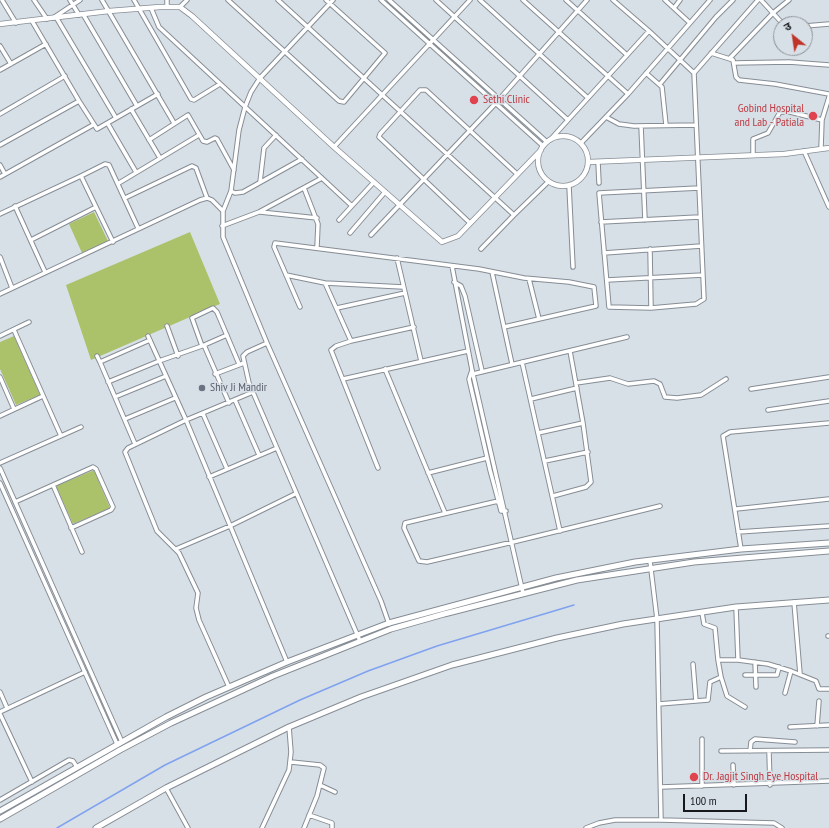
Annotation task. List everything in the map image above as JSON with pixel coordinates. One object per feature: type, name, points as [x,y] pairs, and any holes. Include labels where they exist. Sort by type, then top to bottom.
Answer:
[{"type":"main road","points":[[0,811],[77,766],[166,717],[229,687],[287,662],[389,623],[556,578],[650,561],[741,549],[829,543]]},
{"type":"main road","points":[[0,819],[120,750],[171,723],[273,676],[391,629],[577,580],[694,562],[829,551]]},
{"type":"main road","points":[[96,828],[166,788],[289,727],[361,697],[452,665],[557,638],[623,624],[736,607],[829,600]]},
{"type":"street","points":[[2,0],[16,23]]},
{"type":"street","points":[[34,0],[51,18],[116,118]]},
{"type":"street","points":[[70,0],[81,15],[137,106]]},
{"type":"street","points":[[51,18],[80,0]]},
{"type":"street","points":[[102,0],[174,123]]},
{"type":"street","points":[[134,0],[191,99],[194,100],[220,84]]},
{"type":"street","points":[[167,0],[167,7]]},
{"type":"street","points":[[180,7],[187,0]]},
{"type":"street","points":[[228,0],[342,102],[346,100],[385,53],[326,0]]},
{"type":"street","points":[[278,0],[514,216]]},
{"type":"street","points":[[333,0],[260,78],[245,107],[239,130],[231,191],[223,211],[223,237],[267,343],[381,601],[391,629]]},
{"type":"street","points":[[381,0],[495,104],[545,145]]},
{"type":"street","points":[[389,0],[499,100],[545,145]]},
{"type":"street","points":[[436,0],[568,120]]},
{"type":"street","points":[[334,147],[470,0]]},
{"type":"street","points":[[480,0],[588,98]]},
{"type":"street","points":[[523,0],[607,77],[628,94]]},
{"type":"street","points":[[566,0],[627,55]]},
{"type":"street","points":[[371,235],[425,180],[446,155],[499,100],[587,0]]},
{"type":"street","points":[[613,0],[694,73]]},
{"type":"street","points":[[665,0],[690,23]]},
{"type":"street","points":[[674,8],[680,0]]},
{"type":"street","points":[[581,143],[628,94],[710,0]]},
{"type":"street","points":[[660,84],[680,59],[733,0]]},
{"type":"street","points":[[699,188],[645,192],[599,193],[609,308],[651,308],[701,302],[704,299],[694,73],[758,0]]},
{"type":"street","points":[[761,0],[776,16]]},
{"type":"street","points":[[730,58],[773,13],[789,0]]},
{"type":"street","points":[[0,24],[109,11],[180,7],[192,16],[334,147],[442,242],[458,236],[545,145],[649,31]]},
{"type":"street","points":[[151,8],[159,27],[352,206]]},
{"type":"street","points":[[32,20],[93,125],[99,129],[158,94]]},
{"type":"street","points":[[813,25],[829,24]]},
{"type":"street","points":[[0,70],[46,44]]},
{"type":"street","points":[[0,46],[11,64]]},
{"type":"street","points":[[711,53],[730,58],[734,63],[736,77],[739,80],[775,84],[829,96],[822,120],[821,148]]},
{"type":"street","points":[[734,63],[789,62],[829,65]]},
{"type":"street","points":[[646,73],[660,84],[664,95],[666,125]]},
{"type":"street","points":[[0,114],[64,76]]},
{"type":"street","points":[[470,223],[379,137],[380,134],[420,90],[424,88],[517,174]]},
{"type":"street","points":[[0,145],[79,101]]},
{"type":"street","points":[[131,109],[160,158]]},
{"type":"street","points":[[753,155],[754,138],[768,133],[780,112],[790,112],[822,120]]},
{"type":"street","points":[[149,140],[188,115],[205,143],[212,138],[217,139],[234,170]]},
{"type":"street","points":[[606,117],[619,124],[641,126],[696,125]]},
{"type":"street","points":[[108,124],[136,172]]},
{"type":"street","points":[[0,177],[93,125]]},
{"type":"street","points":[[641,126],[645,220]]},
{"type":"street","points":[[119,183],[199,134]]},
{"type":"street","points":[[260,182],[264,148],[276,135]]},
{"type":"street","points":[[561,136],[568,136],[581,143],[585,148],[589,162],[583,177],[569,186],[555,185],[548,182],[542,175],[538,159],[545,145],[561,136]]},
{"type":"street","points":[[589,162],[643,158],[697,158],[753,155],[829,148]]},
{"type":"street","points":[[804,151],[829,206]]},
{"type":"street","points":[[231,191],[238,193],[302,159]]},
{"type":"street","points":[[598,162],[599,183]]},
{"type":"street","points":[[0,214],[107,164],[119,183],[138,228]]},
{"type":"street","points":[[0,165],[5,174]]},
{"type":"street","points":[[125,198],[192,166],[196,168],[208,198],[223,211]]},
{"type":"street","points":[[81,176],[113,242]]},
{"type":"street","points":[[222,226],[258,212],[322,178]]},
{"type":"street","points":[[339,220],[374,182]]},
{"type":"street","points":[[481,249],[548,182]]},
{"type":"street","points":[[569,186],[573,267]]},
{"type":"street","points":[[304,188],[317,218],[317,247]]},
{"type":"street","points":[[350,233],[385,192]]},
{"type":"street","points":[[0,294],[113,242],[138,228],[208,198]]},
{"type":"street","points":[[15,206],[46,272]]},
{"type":"street","points":[[31,240],[96,206]]},
{"type":"street","points":[[258,212],[317,218]]},
{"type":"street","points":[[602,222],[700,217]]},
{"type":"street","points":[[300,308],[274,247],[275,243],[397,258],[529,279],[569,282],[594,287],[596,306],[504,327]]},
{"type":"street","points":[[604,253],[701,246]]},
{"type":"street","points":[[650,250],[651,308]]},
{"type":"street","points":[[0,257],[12,288]]},
{"type":"street","points":[[397,258],[421,361]]},
{"type":"street","points":[[452,266],[472,372],[506,511],[523,593]]},
{"type":"street","points":[[492,272],[512,364]]},
{"type":"street","points":[[286,275],[325,283],[403,287]]},
{"type":"street","points":[[607,280],[703,275]]},
{"type":"street","points":[[529,279],[539,319]]},
{"type":"street","points":[[454,282],[461,286],[465,296],[482,371]]},
{"type":"street","points":[[325,283],[337,308],[350,342]]},
{"type":"street","points":[[337,308],[405,293]]},
{"type":"street","points":[[229,403],[193,321],[194,315],[214,308],[239,364]]},
{"type":"street","points":[[0,336],[29,322]]},
{"type":"street","points":[[167,326],[178,356]]},
{"type":"street","points":[[378,468],[331,350],[336,346],[350,342],[414,327]]},
{"type":"street","points":[[14,330],[61,436]]},
{"type":"street","points":[[108,382],[159,361],[178,356],[227,335]]},
{"type":"street","points":[[148,336],[186,420],[287,662]]},
{"type":"street","points":[[472,372],[522,362],[627,337]]},
{"type":"street","points":[[100,362],[150,340]]},
{"type":"street","points":[[267,343],[243,356],[253,392],[295,494],[360,641]]},
{"type":"street","points":[[343,379],[468,351]]},
{"type":"street","points":[[553,496],[590,485],[591,480],[588,452],[570,351]]},
{"type":"street","points":[[97,356],[135,444]]},
{"type":"street","points":[[215,374],[244,362]]},
{"type":"street","points":[[522,362],[560,531]]},
{"type":"street","points":[[385,369],[445,513]]},
{"type":"street","points":[[472,372],[468,379],[487,458],[501,511],[506,511]]},
{"type":"street","points":[[115,397],[166,376]]},
{"type":"street","points":[[751,389],[829,377]]},
{"type":"street","points":[[0,378],[14,410]]},
{"type":"street","points":[[576,383],[610,378],[628,384],[654,381],[660,384],[665,397],[676,398],[701,394],[726,379]]},
{"type":"street","points":[[531,399],[577,388]]},
{"type":"street","points":[[229,687],[199,620],[196,608],[198,592],[184,561],[176,549],[157,531],[126,456],[125,450],[186,420],[253,392]]},
{"type":"street","points":[[0,416],[43,396]]},
{"type":"street","points":[[125,419],[176,398]]},
{"type":"street","points":[[235,400],[259,456]]},
{"type":"street","points":[[768,410],[829,401]]},
{"type":"street","points":[[203,414],[227,469]]},
{"type":"street","points":[[538,433],[583,423]]},
{"type":"street","points":[[741,549],[736,509],[722,439],[725,434],[829,423]]},
{"type":"street","points":[[0,463],[81,427]]},
{"type":"street","points":[[209,477],[277,448]]},
{"type":"street","points":[[545,461],[588,452]]},
{"type":"street","points":[[428,473],[487,458]]},
{"type":"street","points":[[10,505],[93,467],[96,469],[113,506],[111,510],[71,528]]},
{"type":"street","points":[[0,468],[119,743]]},
{"type":"street","points":[[0,483],[85,672],[119,743]]},
{"type":"street","points":[[53,485],[82,552]]},
{"type":"street","points":[[176,549],[230,526],[295,494]]},
{"type":"street","points":[[736,509],[829,499]]},
{"type":"street","points":[[498,501],[404,524],[420,562],[513,542],[660,506]]},
{"type":"street","points":[[738,532],[829,526]]},
{"type":"street","points":[[650,561],[657,619],[660,704],[661,820]]},
{"type":"street","points":[[794,602],[800,674]]},
{"type":"street","points":[[736,607],[738,660]]},
{"type":"street","points":[[702,613],[704,624],[715,628],[718,660],[721,677],[727,696],[745,707]]},
{"type":"street","points":[[718,660],[738,660],[779,667],[816,681],[819,689],[829,689]]},
{"type":"street","points":[[755,662],[756,687]]},
{"type":"street","points":[[693,664],[696,701]]},
{"type":"street","points":[[745,675],[777,675],[779,667]]},
{"type":"street","points":[[785,693],[791,671]]},
{"type":"street","points":[[32,782],[0,713],[7,708],[85,672]]},
{"type":"street","points":[[660,704],[708,700],[710,682],[721,677]]},
{"type":"street","points":[[0,692],[7,708]]},
{"type":"street","points":[[817,726],[819,702]]},
{"type":"street","points":[[790,727],[829,726]]},
{"type":"street","points":[[262,828],[287,776],[291,762],[289,727]]},
{"type":"street","points":[[702,739],[702,786]]},
{"type":"street","points":[[750,751],[750,742],[755,739],[795,742]]},
{"type":"street","points":[[721,751],[768,752],[829,750]]},
{"type":"street","points":[[768,752],[770,785]]},
{"type":"street","points":[[0,800],[69,760],[73,761],[77,766]]},
{"type":"street","points":[[291,762],[323,766],[324,770],[304,828]]},
{"type":"street","points":[[733,764],[734,785]]},
{"type":"street","points":[[661,787],[770,785],[829,781]]},
{"type":"street","points":[[320,785],[335,792]]},
{"type":"street","points":[[166,788],[188,828]]},
{"type":"street","points":[[309,815],[332,823],[332,828]]},
{"type":"street","points":[[586,828],[599,823],[615,820],[774,823],[782,828]]},
{"type":"green space","points":[[94,212],[108,241],[82,253],[69,224]]},
{"type":"green space","points":[[190,232],[220,304],[91,360],[66,285]]},
{"type":"green space","points":[[14,336],[40,395],[16,405],[0,369],[0,342]]},
{"type":"green space","points":[[94,470],[110,508],[73,524],[56,486]]},
{"type":"waterway","points":[[57,828],[165,765],[300,700],[368,671],[437,646],[574,605]]},
{"type":"place","name":"Sethi Clinic","points":[[474,100]]},
{"type":"place","name":"Gobind Hospital and Lab - Patiala","points":[[813,116]]},
{"type":"place","name":"Shiv Ji Mandir","points":[[202,388]]},
{"type":"place","name":"Dr. Jagjit Singh Eye Hospital","points":[[694,777]]}]
